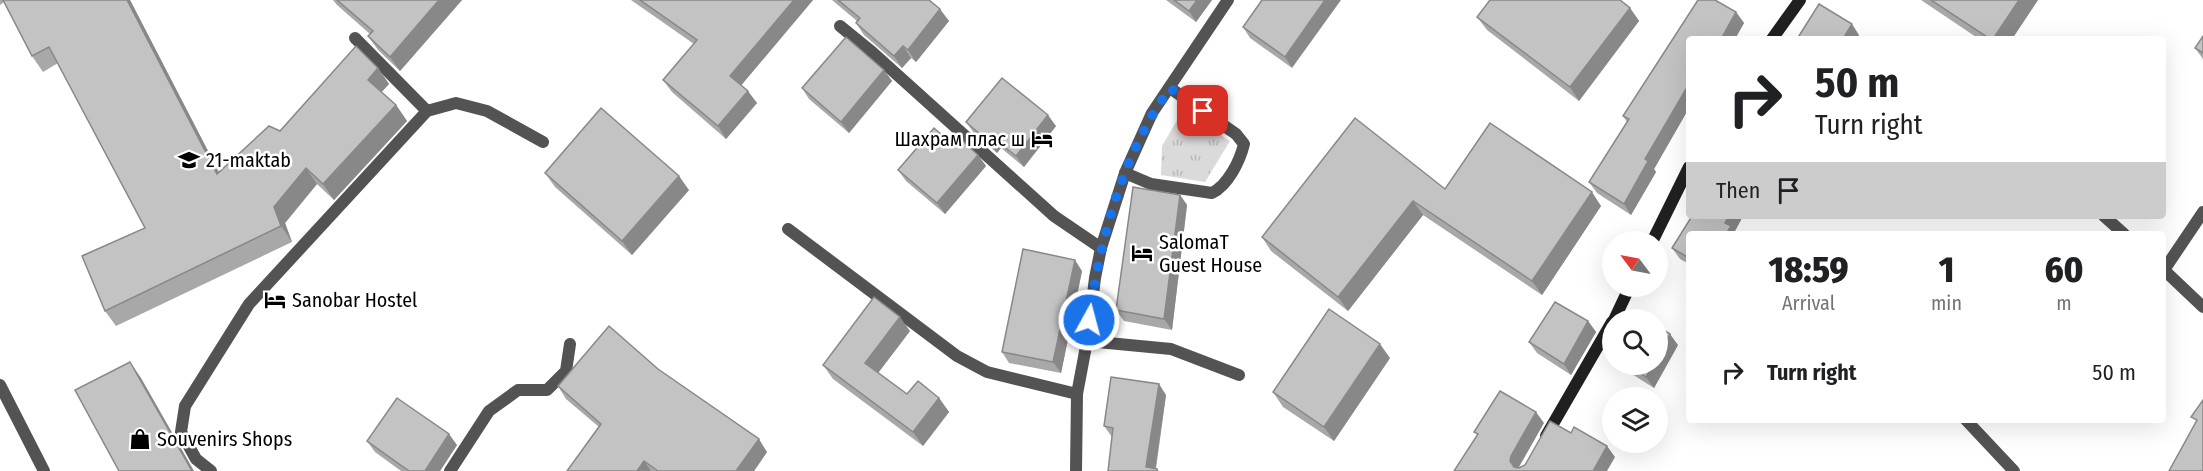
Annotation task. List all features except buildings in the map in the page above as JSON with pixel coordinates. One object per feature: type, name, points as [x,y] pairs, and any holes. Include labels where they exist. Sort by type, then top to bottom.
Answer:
[{"type":"street","points":[[1076,471],[1077,394],[1095,278],[1101,248],[1125,173],[1152,113],[1228,0]]},
{"type":"street","points":[[1774,36],[1800,0]]},
{"type":"street","points":[[840,26],[872,52],[1054,216],[1101,248]]},
{"type":"street","points":[[355,38],[427,111]]},
{"type":"street","points":[[1125,173],[1151,184],[1212,193],[1220,189],[1241,156],[1244,144],[1236,134],[1170,88]]},
{"type":"street","points":[[211,471],[196,459],[181,432],[186,406],[249,304],[427,111],[456,103],[476,108],[487,111],[543,142]]},
{"type":"street","points":[[1657,231],[1686,173]]},
{"type":"street","points":[[2166,266],[2203,212]]},
{"type":"street","points":[[2106,219],[2120,231]]},
{"type":"street","points":[[788,229],[957,356],[987,372],[1077,394]]},
{"type":"street","points":[[2166,271],[2203,306]]},
{"type":"street","points":[[1537,452],[1602,340]]},
{"type":"street","points":[[1087,341],[1171,350],[1239,375]]},
{"type":"street","points":[[450,471],[489,411],[518,390],[547,390],[566,370],[570,344]]},
{"type":"street","points":[[0,386],[44,471]]},
{"type":"street","points":[[1969,423],[2014,471]]},
{"type":"green space","points":[[1183,110],[1230,141],[1205,182],[1161,175],[1162,146]]},
{"type":"place","name":"Шахрам плас ш","points":[[1042,139]]},
{"type":"place","name":"21-maktab","points":[[189,160]]},
{"type":"place","name":"SalomaT Guest House","points":[[1142,253]]},
{"type":"place","name":"Sanobar Hostel","points":[[275,300]]},
{"type":"place","name":"Souvenirs Shops","points":[[140,439]]},
{"type":"route","points":[[1089,320],[1101,248],[1125,173],[1152,113],[1170,88],[1203,111]]}]
